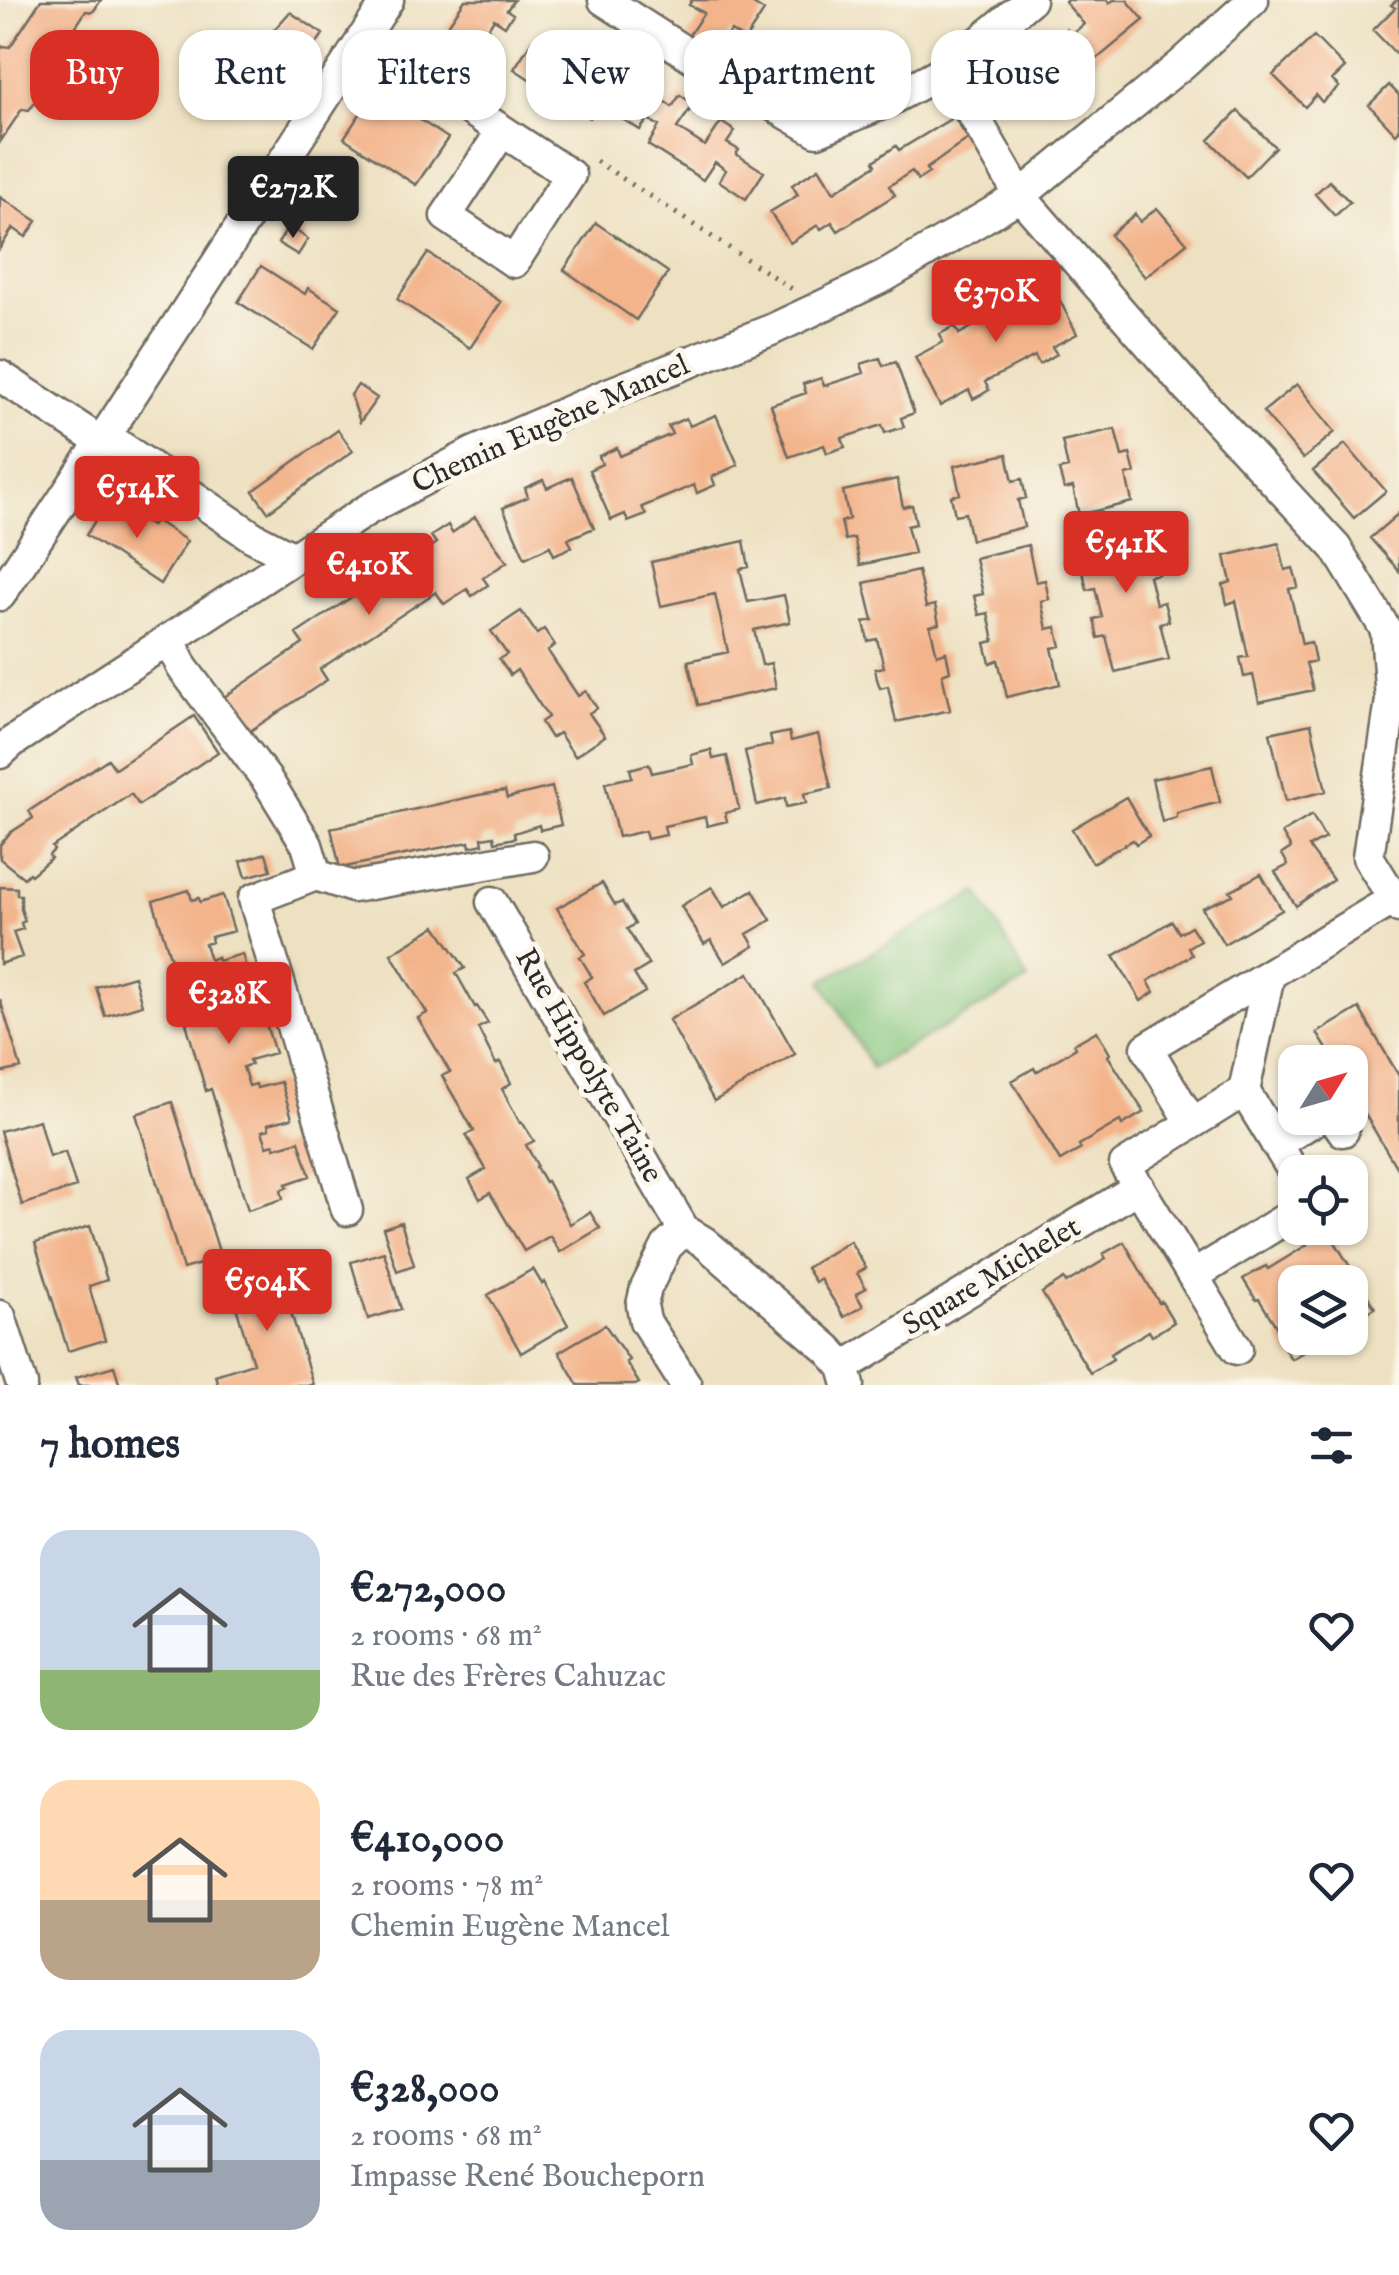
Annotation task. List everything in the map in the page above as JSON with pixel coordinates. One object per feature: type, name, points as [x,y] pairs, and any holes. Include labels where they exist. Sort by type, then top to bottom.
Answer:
[{"type":"street","points":[[368,30],[388,0]]},
{"type":"street","points":[[604,0],[716,72],[817,130],[886,102],[931,77]]},
{"type":"street","points":[[993,30],[1030,0]]},
{"type":"street","name":"Chemin Eugène Mancel","points":[[0,753],[368,510],[474,453],[608,394],[772,330],[885,276],[1020,196],[1181,65],[1253,0]]},
{"type":"street","points":[[0,595],[342,71]]},
{"type":"street","points":[[484,120],[502,132]]},
{"type":"street","points":[[977,120],[1020,196],[1185,385],[1336,548],[1386,630],[1391,700],[1368,857],[1393,885],[1269,975],[1147,1048],[1192,1123]]},
{"type":"street","points":[[0,376],[254,537],[294,558]]},
{"type":"street","points":[[170,638],[182,666],[267,780],[297,828],[316,875]]},
{"type":"street","points":[[347,1210],[254,899],[316,875],[353,887],[532,856]]},
{"type":"street","name":"Rue Hippolyte Taine","points":[[492,902],[684,1230],[704,1242],[829,1350],[847,1376]]},
{"type":"street","points":[[1269,975],[1244,1091],[1283,1155]]},
{"type":"street","points":[[1237,1348],[1125,1164],[1244,1091]]},
{"type":"street","points":[[1276,1144],[1298,1135]]},
{"type":"street","name":"Square Michelet","points":[[847,1376],[1139,1187]]},
{"type":"street","points":[[1193,1276],[1278,1224]]},
{"type":"street","points":[[684,1230],[667,1246],[646,1288],[642,1306],[645,1320],[686,1385]]},
{"type":"street","points":[[0,1316],[22,1385]]},
{"type":"green space","points":[[978,892],[1028,980],[872,1068],[822,981]]},
{"type":"building","points":[[41,0],[101,0],[93,12],[86,11],[73,30],[30,30],[30,109],[22,109],[0,142],[0,50],[10,47]]},
{"type":"building","points":[[465,0],[514,0],[507,10],[513,14],[505,26],[494,19],[487,30],[446,28]]},
{"type":"building","points":[[692,0],[747,0],[764,11],[752,30],[692,30],[704,13],[689,5]]},
{"type":"building","points":[[1127,0],[1144,20],[1095,61],[1095,30],[1077,30],[1084,24],[1065,2]]},
{"type":"building","points":[[1397,0],[1399,57],[1373,30],[1395,8],[1391,5]]},
{"type":"building","points":[[290,12],[317,30],[274,30]]},
{"type":"building","points":[[1314,36],[1345,68],[1332,80],[1339,87],[1322,102],[1316,95],[1305,107],[1273,75]]},
{"type":"building","points":[[526,50],[526,77],[514,69]]},
{"type":"building","points":[[1389,85],[1399,95],[1396,134],[1369,105]]},
{"type":"building","points":[[680,95],[684,98],[684,118],[677,128],[705,146],[721,122],[735,131],[727,143],[739,150],[736,154],[764,172],[746,199],[719,181],[726,170],[715,162],[703,180],[648,145],[659,126],[650,120],[664,120],[664,101],[672,107]]},
{"type":"building","points":[[1238,111],[1275,147],[1246,177],[1209,140]]},
{"type":"building","points":[[356,120],[420,120],[448,138],[416,185],[344,138]]},
{"type":"building","points":[[624,120],[647,120],[640,130]]},
{"type":"building","points":[[949,120],[956,120],[968,139],[926,169],[929,173],[918,180],[912,171],[889,186],[895,195],[838,231],[832,222],[821,229],[818,225],[790,243],[770,212],[798,195],[792,185],[819,168],[834,192],[876,165],[874,161],[896,146],[899,150]]},
{"type":"building","points":[[1329,181],[1350,202],[1335,216],[1315,194]]},
{"type":"building","points":[[0,197],[37,221],[26,237],[13,228],[0,248]]},
{"type":"building","points":[[1157,208],[1187,243],[1145,277],[1110,235],[1135,214],[1140,222]]},
{"type":"building","points":[[596,223],[668,272],[636,320],[564,270]]},
{"type":"building","points":[[289,226],[308,239],[298,255],[278,243]]},
{"type":"building","points":[[428,253],[501,302],[470,348],[397,299]]},
{"type":"building","points":[[261,266],[305,294],[308,288],[340,308],[313,349],[238,302]]},
{"type":"building","points":[[1052,285],[1077,334],[1052,347],[1057,354],[1039,364],[1035,356],[985,382],[989,390],[981,395],[973,399],[969,390],[940,406],[915,357],[943,342],[940,334],[955,326],[959,334],[1009,307],[1006,300],[1023,291],[1027,298]]},
{"type":"building","points":[[880,358],[883,366],[896,362],[914,413],[901,418],[904,427],[885,433],[882,425],[842,438],[845,447],[827,453],[824,445],[789,457],[771,405],[806,393],[803,384],[821,378],[824,386],[864,373],[861,364]]},
{"type":"building","points":[[1297,384],[1335,432],[1303,459],[1263,412]]},
{"type":"building","points":[[358,385],[377,398],[360,422],[351,395]]},
{"type":"building","points":[[716,415],[738,465],[712,477],[715,485],[697,493],[694,485],[642,507],[646,515],[628,522],[625,514],[611,520],[589,470],[602,464],[599,456],[617,448],[620,456],[672,434],[668,426],[686,418],[690,426]]},
{"type":"building","points":[[1115,429],[1122,456],[1130,454],[1135,473],[1126,475],[1132,502],[1079,515],[1073,487],[1064,489],[1059,470],[1068,468],[1062,441]]},
{"type":"building","points":[[338,430],[353,451],[268,512],[253,491]]},
{"type":"building","points":[[1345,444],[1386,491],[1354,518],[1313,471]]},
{"type":"building","points":[[1007,454],[1013,481],[1022,479],[1026,498],[1018,500],[1024,527],[971,540],[965,513],[955,515],[951,496],[960,494],[954,466]]},
{"type":"building","points":[[572,477],[594,528],[568,539],[572,547],[554,555],[550,546],[525,558],[503,508],[528,497],[525,488],[543,480],[547,488]]},
{"type":"building","points":[[897,479],[903,507],[912,505],[916,524],[907,526],[914,553],[860,565],[854,538],[845,540],[841,522],[849,519],[843,491]]},
{"type":"building","points":[[109,499],[151,526],[155,520],[187,541],[160,584],[86,535]]},
{"type":"building","points":[[1399,513],[1399,571],[1370,538]]},
{"type":"building","points":[[475,517],[507,562],[483,578],[488,585],[472,596],[467,589],[444,604],[436,592],[320,669],[327,680],[247,733],[224,697],[303,644],[296,634],[436,543],[431,536],[448,525],[452,533]]},
{"type":"building","points":[[1136,521],[1145,557],[1153,554],[1158,574],[1149,576],[1156,604],[1164,602],[1169,621],[1160,623],[1169,659],[1115,672],[1106,636],[1098,638],[1094,619],[1102,617],[1095,588],[1087,590],[1083,571],[1091,570],[1083,533]]},
{"type":"building","points":[[744,541],[749,567],[740,569],[748,602],[784,595],[790,622],[754,630],[762,665],[771,663],[776,688],[698,705],[688,661],[728,652],[715,594],[661,606],[651,562]]},
{"type":"building","points":[[1279,543],[1285,570],[1293,568],[1296,578],[1298,587],[1289,589],[1302,644],[1311,642],[1315,661],[1306,663],[1313,690],[1259,702],[1253,675],[1244,677],[1240,658],[1248,656],[1236,601],[1227,604],[1223,585],[1231,582],[1225,556]]},
{"type":"building","points":[[1028,545],[1036,582],[1045,580],[1049,599],[1041,601],[1047,629],[1056,627],[1061,646],[1052,648],[1060,684],[1007,697],[998,660],[990,663],[985,643],[994,641],[988,613],[979,615],[974,596],[983,594],[975,558]]},
{"type":"building","points":[[918,571],[926,607],[935,605],[939,624],[930,626],[937,655],[946,652],[950,671],[942,674],[950,710],[896,722],[888,686],[880,688],[877,679],[875,669],[884,667],[877,639],[868,641],[864,622],[873,620],[864,583]]},
{"type":"building","points":[[521,611],[537,634],[544,629],[555,645],[548,651],[578,696],[586,691],[597,708],[589,713],[605,736],[575,756],[559,733],[551,738],[541,722],[548,717],[517,670],[510,675],[499,659],[507,654],[491,631]]},
{"type":"building","points":[[194,716],[218,752],[139,805],[131,794],[52,847],[51,858],[31,875],[24,878],[0,859],[0,845],[33,818],[29,811],[108,759],[115,769]]},
{"type":"building","points":[[1311,724],[1326,791],[1286,801],[1270,733]]},
{"type":"building","points":[[789,732],[791,741],[818,734],[831,788],[804,794],[806,803],[786,807],[785,798],[757,805],[745,751],[772,745],[770,736]]},
{"type":"building","points":[[711,750],[713,759],[727,756],[739,809],[725,813],[727,821],[707,826],[705,817],[664,826],[666,835],[647,839],[645,831],[618,837],[605,783],[632,777],[630,769],[649,764],[652,773],[693,764],[691,755]]},
{"type":"building","points":[[1212,766],[1220,802],[1177,813],[1177,818],[1162,822],[1152,779]]},
{"type":"building","points":[[552,787],[561,825],[540,830],[539,825],[514,833],[515,838],[495,842],[494,836],[482,838],[483,844],[470,847],[469,842],[340,868],[331,828],[479,795],[505,791],[507,798]]},
{"type":"building","points":[[1126,797],[1149,836],[1136,844],[1133,840],[1092,863],[1072,829]]},
{"type":"building","points":[[1312,815],[1325,838],[1309,847],[1333,880],[1296,906],[1275,872],[1288,865],[1282,854],[1291,848],[1282,833]]},
{"type":"building","points":[[266,853],[271,870],[246,877],[241,861]]},
{"type":"building","points":[[1261,874],[1282,910],[1224,944],[1202,908],[1233,895],[1230,891]]},
{"type":"building","points":[[602,883],[615,905],[622,902],[635,924],[627,929],[649,965],[634,974],[645,992],[604,1016],[584,982],[592,977],[580,957],[585,954],[557,908]]},
{"type":"building","points":[[0,887],[17,888],[25,921],[21,923],[23,929],[13,932],[22,957],[0,964]]},
{"type":"building","points":[[712,887],[724,907],[753,890],[771,920],[747,934],[754,946],[725,963],[711,940],[704,944],[681,906]]},
{"type":"building","points":[[189,890],[192,900],[199,898],[200,902],[223,895],[234,931],[211,937],[212,942],[205,944],[210,960],[242,954],[253,990],[229,997],[230,1001],[223,1003],[230,1024],[237,1022],[238,1026],[264,1018],[275,1053],[249,1060],[251,1064],[243,1067],[249,1086],[281,1082],[292,1118],[268,1124],[269,1129],[262,1131],[267,1146],[274,1144],[275,1148],[299,1141],[310,1176],[286,1184],[288,1187],[281,1190],[283,1199],[248,1210],[211,1089],[206,1091],[186,1023],[190,1021],[153,901]]},
{"type":"building","points":[[1172,921],[1179,933],[1191,926],[1200,940],[1188,947],[1192,955],[1148,981],[1154,992],[1141,1001],[1114,956]]},
{"type":"building","points":[[436,926],[465,968],[456,973],[488,1023],[478,1028],[496,1064],[500,1062],[511,1083],[502,1089],[534,1141],[526,1145],[536,1167],[570,1224],[590,1212],[600,1228],[560,1252],[550,1236],[524,1251],[490,1193],[480,1199],[469,1179],[486,1169],[466,1135],[474,1131],[442,1076],[450,1072],[418,1018],[427,1013],[391,954]]},
{"type":"building","points":[[749,973],[795,1054],[714,1101],[669,1020]]},
{"type":"building","points":[[134,976],[142,1005],[105,1016],[96,987]]},
{"type":"building","points":[[0,999],[21,1068],[0,1073]]},
{"type":"building","points":[[1359,1008],[1399,1076],[1399,1172],[1368,1119],[1368,1045],[1324,1045],[1317,1033]]},
{"type":"building","points":[[1097,1031],[1108,1056],[1144,1112],[1122,1125],[1120,1121],[1060,1161],[1012,1081],[1034,1068],[1036,1072]]},
{"type":"building","points":[[172,1102],[221,1258],[183,1269],[136,1114]]},
{"type":"building","points":[[39,1120],[49,1157],[65,1152],[76,1187],[22,1205],[0,1131]]},
{"type":"building","points":[[401,1222],[414,1265],[397,1271],[383,1228]]},
{"type":"building","points":[[90,1226],[107,1280],[89,1286],[105,1340],[68,1351],[35,1243]]},
{"type":"building","points":[[850,1241],[866,1268],[857,1273],[866,1288],[856,1294],[863,1306],[844,1317],[820,1279],[815,1282],[806,1268]]},
{"type":"building","points":[[1124,1242],[1174,1322],[1152,1336],[1149,1331],[1110,1354],[1113,1359],[1090,1373],[1042,1293],[1106,1259],[1103,1254]]},
{"type":"building","points":[[1307,1245],[1337,1245],[1349,1265],[1278,1265],[1278,1330],[1243,1279],[1266,1266],[1268,1269]]},
{"type":"building","points":[[384,1252],[401,1309],[368,1319],[351,1262]]},
{"type":"building","points":[[277,1266],[313,1385],[218,1385],[215,1375],[253,1363],[228,1280]]},
{"type":"building","points":[[533,1269],[568,1325],[521,1353],[488,1295]]},
{"type":"building","points":[[605,1325],[629,1360],[626,1362],[639,1383],[578,1385],[559,1352]]},
{"type":"building","points":[[114,1366],[120,1385],[79,1385],[76,1377]]}]
